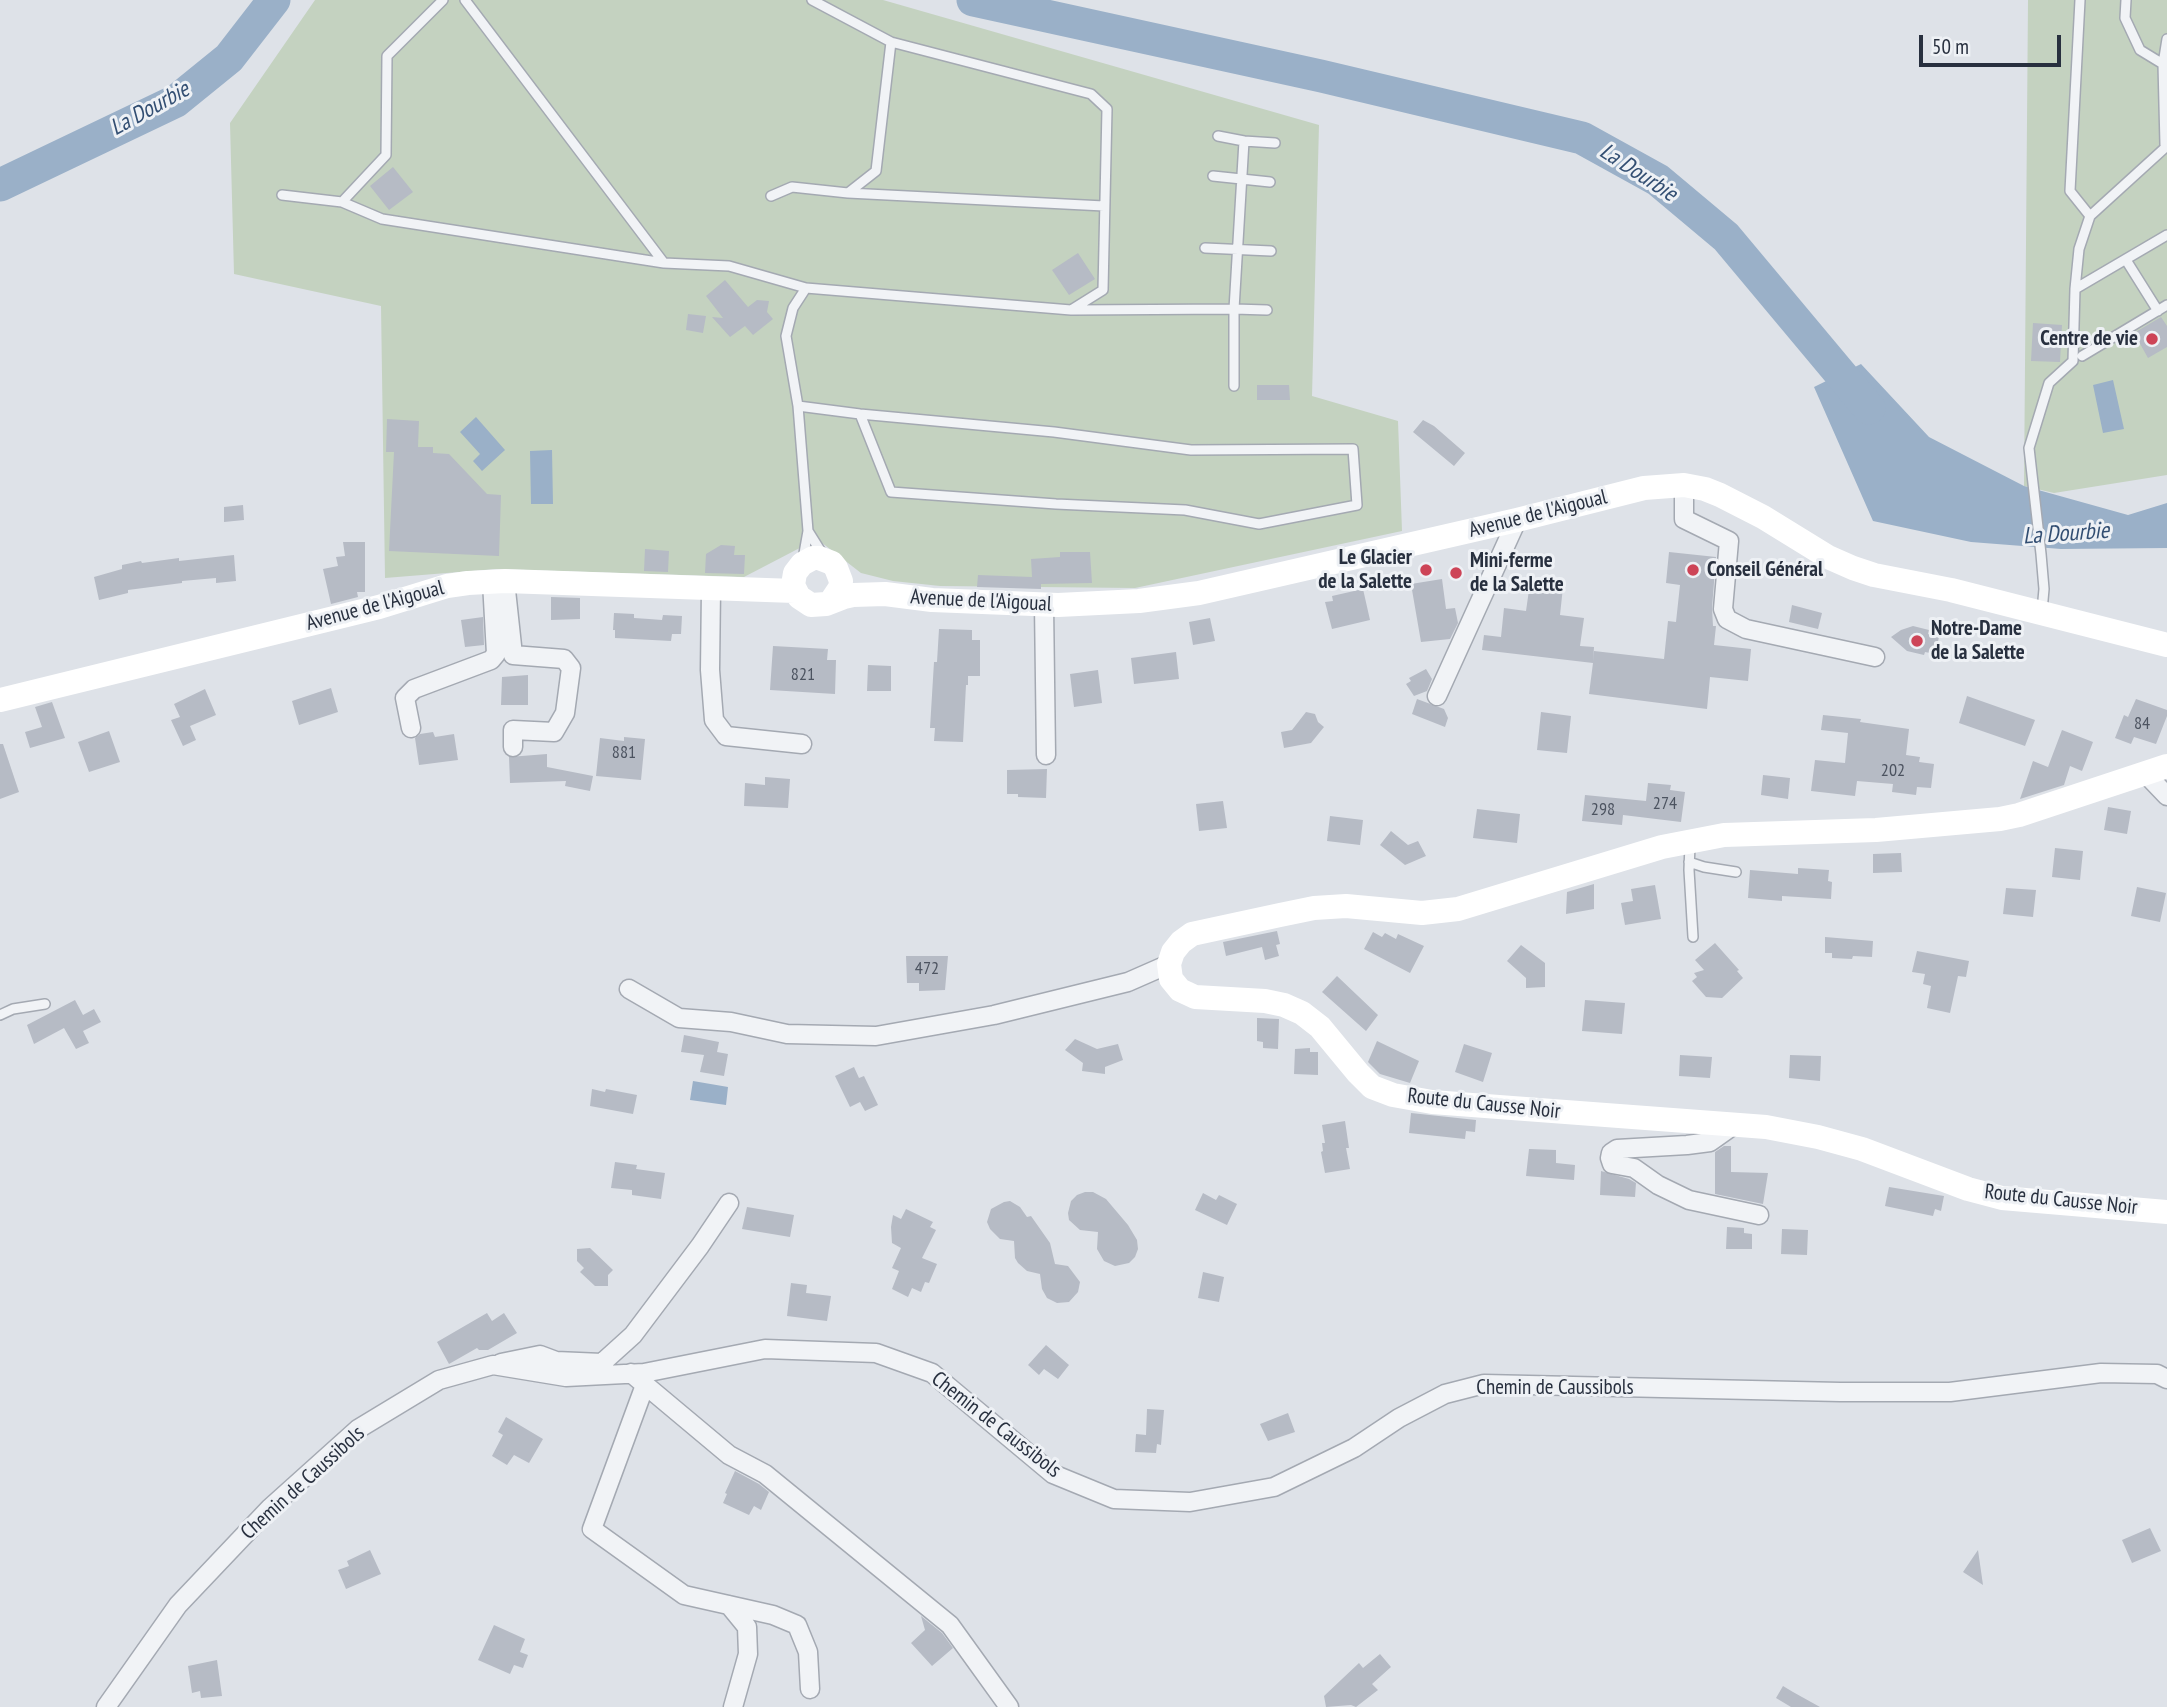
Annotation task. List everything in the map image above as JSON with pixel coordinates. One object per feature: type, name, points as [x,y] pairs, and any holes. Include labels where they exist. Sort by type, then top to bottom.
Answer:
[{"type":"main road","name":"Avenue de l'Aigoual","points":[[811,572],[804,602],[811,605],[826,604],[853,595],[885,594],[933,600],[1044,605],[1139,601],[1199,593],[1644,488],[1684,485],[1720,495],[1763,517],[1828,557],[1874,575],[1951,590],[2167,645]]},
{"type":"main road","name":"Avenue de l'Aigoual","points":[[0,700],[379,607],[447,586],[468,583],[759,589],[811,572],[885,594]]},
{"type":"main road","points":[[811,572],[840,588],[832,600]]},
{"type":"main road","points":[[1168,964],[1172,952],[1192,934],[1314,908],[1346,906],[1422,913],[1458,909],[1662,847],[1690,851],[1759,832],[1876,830],[2000,819],[2156,769]]},
{"type":"main road","name":"Route du Causse Noir","points":[[1168,964],[1171,979],[1180,990],[1195,997],[1265,1001],[1284,1004],[1302,1013],[1320,1027],[1373,1087],[1393,1095],[1432,1102],[1766,1127],[1862,1149],[1968,1189],[2003,1198],[2167,1212]]},
{"type":"street","points":[[1684,485],[1684,519],[1729,541],[1723,609],[1727,620],[1746,629],[1875,657]]},
{"type":"street","points":[[1437,695],[1517,520]]},
{"type":"street","points":[[411,728],[405,698],[414,689],[491,660],[496,654],[498,582]]},
{"type":"street","points":[[498,582],[513,655],[564,659],[571,668],[565,713],[555,732],[513,730],[513,747]]},
{"type":"street","points":[[711,589],[710,670],[714,720],[726,736],[802,744]]},
{"type":"street","points":[[1044,605],[1046,755]]},
{"type":"street","points":[[2156,769],[2167,796]]},
{"type":"street","points":[[629,989],[680,1018],[731,1022],[787,1034],[876,1036],[993,1015],[1128,982],[1168,964]]},
{"type":"street","points":[[1734,1125],[1710,1142],[1617,1149],[1611,1153],[1610,1158],[1612,1164],[1634,1168],[1658,1185],[1689,1200],[1759,1215]]},
{"type":"street","points":[[493,1365],[540,1355],[556,1361],[602,1363],[633,1335],[729,1203]]},
{"type":"street","name":"Chemin de Caussibols","points":[[106,1707],[178,1605],[270,1508],[358,1429],[439,1380],[493,1365],[566,1377],[631,1373],[765,1349],[876,1353],[932,1373],[1053,1474],[1114,1499],[1190,1502],[1274,1487],[1354,1448],[1399,1418],[1445,1394],[1484,1384],[1950,1392],[2101,1373],[2157,1374],[2167,1379]]},
{"type":"street","points":[[631,1373],[729,1455],[765,1474],[950,1625],[1009,1707]]},
{"type":"street","points":[[645,1385],[592,1529],[684,1595],[773,1615],[797,1625],[808,1652],[810,1689]]},
{"type":"street","points":[[729,1605],[747,1627],[748,1654],[733,1707]]},
{"type":"lane","points":[[342,202],[386,155],[387,56],[443,0]]},
{"type":"lane","points":[[465,0],[664,263]]},
{"type":"lane","points":[[812,0],[891,42],[1091,94],[1107,109],[1102,290],[1071,310]]},
{"type":"lane","points":[[2080,0],[2070,191],[2090,215]]},
{"type":"lane","points":[[2126,0],[2125,18],[2140,50],[2163,64]]},
{"type":"lane","points":[[2042,613],[2044,589],[2029,448],[2049,383],[2073,361],[2075,289],[2080,249],[2090,215],[2166,145],[2163,64],[2167,39]]},
{"type":"lane","points":[[848,193],[876,171],[891,42]]},
{"type":"lane","points":[[1218,136],[1275,143]]},
{"type":"lane","points":[[1234,386],[1234,309],[1244,141]]},
{"type":"lane","points":[[1213,176],[1270,182]]},
{"type":"lane","points":[[771,196],[792,187],[848,193],[1104,206]]},
{"type":"lane","points":[[282,195],[342,202],[382,219],[664,263],[729,267],[806,288],[1071,310],[1267,310]]},
{"type":"lane","points":[[2075,289],[2167,235]]},
{"type":"lane","points":[[1205,248],[1270,251]]},
{"type":"lane","points":[[2126,260],[2158,311]]},
{"type":"lane","points":[[806,288],[793,308],[786,336],[798,406],[811,572]]},
{"type":"lane","points":[[2082,356],[2167,305]]},
{"type":"lane","points":[[798,406],[1055,432],[1191,450],[1353,449],[1357,505],[1259,524],[1185,510],[1056,505],[891,492],[860,414]]},
{"type":"lane","points":[[808,531],[811,572]]},
{"type":"lane","points":[[1690,851],[1704,867],[1736,872]]},
{"type":"lane","points":[[1690,851],[1693,937]]},
{"type":"lane","points":[[0,1015],[13,1009],[45,1004]]},
{"type":"green space","points":[[315,0],[883,0],[1319,125],[1312,396],[1398,421],[1402,531],[1135,588],[940,586],[893,581],[861,573],[817,539],[744,577],[496,569],[385,578],[381,306],[234,274],[230,123]]},
{"type":"green space","points":[[2028,0],[2167,0],[2167,475],[2054,493],[2024,486]]},
{"type":"water","points":[[1861,364],[1929,437],[2024,486],[2128,515],[2167,503],[2167,548],[2061,549],[1971,542],[1873,521],[1814,387]]},
{"type":"water","points":[[2113,380],[2124,429],[2103,433],[2093,385]]},
{"type":"water","points":[[476,417],[505,450],[482,471],[473,461],[480,454],[460,432]]},
{"type":"water","points":[[552,450],[553,504],[531,504],[530,451]]},
{"type":"water","points":[[693,1081],[728,1087],[726,1105],[690,1100]]},
{"type":"building","points":[[393,167],[413,192],[389,210],[370,186]]},
{"type":"building","points":[[1078,253],[1095,279],[1069,295],[1052,270]]},
{"type":"building","points":[[725,280],[748,307],[757,300],[769,301],[767,312],[773,319],[753,335],[745,326],[730,337],[712,317],[723,318],[706,296]]},
{"type":"building","points":[[688,314],[706,316],[703,333],[686,330]]},
{"type":"building","name":"Centre de vie","points":[[2161,317],[2167,326],[2167,347],[2148,358],[2134,333]]},
{"type":"building","points":[[2033,323],[2062,325],[2060,362],[2031,361]]},
{"type":"building","points":[[1257,385],[1289,385],[1290,400],[1257,400]]},
{"type":"building","points":[[387,419],[419,421],[418,447],[433,447],[433,453],[449,454],[487,494],[501,495],[499,556],[389,551],[394,452],[386,452]]},
{"type":"building","points":[[1423,420],[1465,453],[1454,466],[1413,432]]},
{"type":"building","points":[[243,505],[244,520],[224,522],[224,507]]},
{"type":"building","points":[[343,542],[365,542],[365,592],[357,592],[358,597],[331,604],[323,569],[338,566],[336,557],[345,556]]},
{"type":"building","points":[[721,545],[735,546],[734,555],[745,555],[744,574],[705,573],[706,554]]},
{"type":"building","points":[[645,549],[669,551],[668,572],[644,571]]},
{"type":"building","points":[[1060,552],[1090,552],[1092,583],[1041,584],[1041,589],[977,587],[978,575],[1032,577],[1031,559],[1060,557]]},
{"type":"building","points":[[1669,552],[1716,557],[1712,608],[1713,626],[1716,626],[1714,645],[1751,649],[1748,681],[1710,677],[1707,709],[1589,694],[1593,663],[1482,650],[1484,635],[1501,637],[1504,608],[1526,611],[1530,583],[1563,587],[1560,615],[1584,618],[1580,646],[1594,647],[1593,662],[1594,651],[1664,659],[1668,621],[1676,622],[1680,585],[1666,583]]},
{"type":"building","points":[[234,555],[236,581],[216,583],[216,578],[182,581],[128,590],[128,593],[99,600],[94,577],[122,569],[122,565],[141,561],[179,558],[179,561]]},
{"type":"building","points":[[1442,579],[1446,609],[1455,608],[1458,623],[1450,639],[1421,642],[1411,584]]},
{"type":"building","points":[[1363,589],[1370,620],[1332,629],[1325,602],[1333,601],[1332,596]]},
{"type":"building","points":[[551,597],[580,598],[580,619],[551,620]]},
{"type":"building","points":[[1792,605],[1822,613],[1818,629],[1789,622]]},
{"type":"building","points":[[614,613],[662,620],[663,615],[682,616],[681,634],[672,634],[671,641],[615,638]]},
{"type":"building","points":[[483,617],[484,645],[465,647],[461,620]]},
{"type":"building","points":[[1210,618],[1215,641],[1193,645],[1189,622]]},
{"type":"building","name":"Notre-Dame de la Salette","points":[[1913,626],[1929,630],[1928,634],[1939,637],[1935,654],[1925,652],[1924,655],[1907,651],[1891,637]]},
{"type":"building","points":[[939,629],[972,630],[972,640],[980,640],[980,676],[968,676],[966,685],[963,742],[934,741],[935,728],[930,728]]},
{"type":"building","points":[[773,646],[828,649],[827,660],[836,660],[835,694],[770,690]]},
{"type":"building","points":[[1176,652],[1179,679],[1134,684],[1131,658]]},
{"type":"building","points":[[868,665],[891,666],[891,691],[867,691]]},
{"type":"building","points":[[1426,669],[1432,679],[1427,691],[1414,696],[1406,684],[1411,681],[1409,678]]},
{"type":"building","points":[[1098,670],[1102,703],[1074,707],[1070,674]]},
{"type":"building","points":[[528,675],[528,705],[501,705],[502,677]]},
{"type":"building","points":[[331,688],[338,712],[299,725],[292,701]]},
{"type":"building","points":[[205,689],[216,715],[190,726],[196,740],[183,746],[171,720],[180,717],[174,704]]},
{"type":"building","points":[[1967,696],[2035,720],[2025,746],[1959,723]]},
{"type":"building","points":[[1417,699],[1444,709],[1448,718],[1445,727],[1412,714]]},
{"type":"building","points":[[2136,699],[2167,710],[2156,744],[2134,737],[2131,744],[2115,738],[2124,715],[2128,717]]},
{"type":"building","points":[[52,702],[65,738],[30,748],[25,732],[42,727],[35,707]]},
{"type":"building","points":[[1306,712],[1315,714],[1324,727],[1311,743],[1284,748],[1281,732],[1292,730]]},
{"type":"building","points":[[1541,712],[1571,716],[1567,753],[1537,750]]},
{"type":"building","points":[[1823,715],[1861,719],[1860,722],[1909,729],[1906,755],[1920,757],[1919,762],[1934,764],[1931,788],[1917,787],[1916,795],[1892,792],[1893,784],[1857,781],[1855,796],[1811,791],[1815,760],[1845,763],[1848,733],[1821,730]]},
{"type":"building","points":[[2062,730],[2093,742],[2082,771],[2070,766],[2064,785],[2020,799],[2033,761],[2048,767]]},
{"type":"building","points":[[109,731],[120,762],[89,772],[78,742]]},
{"type":"building","points":[[433,732],[435,737],[454,734],[458,760],[419,765],[415,738],[420,734]]},
{"type":"building","points":[[624,737],[645,739],[641,780],[596,776],[600,738],[624,741]]},
{"type":"building","points":[[0,744],[3,744],[19,792],[0,799]]},
{"type":"building","points":[[547,754],[547,767],[593,776],[590,791],[565,786],[566,781],[510,783],[509,757]]},
{"type":"building","points":[[1047,769],[1046,798],[1007,794],[1007,770]]},
{"type":"building","points":[[1763,775],[1790,778],[1788,799],[1761,795]]},
{"type":"building","points":[[765,777],[790,779],[788,808],[744,806],[745,783],[765,785]]},
{"type":"building","points":[[1648,783],[1671,785],[1670,790],[1685,792],[1681,822],[1623,815],[1622,825],[1582,821],[1585,795],[1646,801]]},
{"type":"building","points":[[1223,801],[1227,828],[1199,831],[1196,804]]},
{"type":"building","points":[[2108,807],[2131,811],[2127,834],[2104,830]]},
{"type":"building","points":[[1477,809],[1520,814],[1517,843],[1473,838]]},
{"type":"building","points":[[1330,816],[1363,820],[1360,845],[1327,841]]},
{"type":"building","points":[[1391,831],[1408,845],[1418,841],[1426,856],[1405,865],[1380,845]]},
{"type":"building","points":[[2055,848],[2083,851],[2080,880],[2052,877]]},
{"type":"building","points":[[1901,853],[1902,872],[1873,873],[1873,854]]},
{"type":"building","points":[[1798,868],[1829,870],[1828,881],[1832,882],[1831,899],[1782,896],[1782,901],[1748,898],[1750,870],[1798,874]]},
{"type":"building","points":[[1594,884],[1594,909],[1566,914],[1567,892]]},
{"type":"building","points":[[1655,885],[1661,919],[1625,925],[1621,903],[1633,901],[1631,889]]},
{"type":"building","points":[[2137,887],[2166,893],[2160,922],[2131,916]]},
{"type":"building","points":[[2006,888],[2036,890],[2033,917],[2003,914]]},
{"type":"building","points":[[1277,931],[1280,944],[1276,945],[1279,956],[1265,960],[1262,947],[1226,956],[1223,942]]},
{"type":"building","points":[[1373,932],[1382,937],[1385,933],[1396,939],[1398,934],[1424,946],[1410,973],[1364,949]]},
{"type":"building","points":[[1825,937],[1873,941],[1872,957],[1832,958],[1832,953],[1825,953]]},
{"type":"building","points":[[1715,943],[1743,978],[1722,998],[1706,997],[1692,981],[1697,977],[1694,973],[1704,970],[1695,960]]},
{"type":"building","points":[[1521,945],[1545,963],[1545,987],[1526,988],[1526,978],[1507,961]]},
{"type":"building","points":[[1917,951],[1969,961],[1966,977],[1958,976],[1950,1013],[1927,1008],[1931,986],[1923,984],[1925,974],[1912,972]]},
{"type":"building","points":[[906,956],[948,956],[945,990],[919,991],[919,983],[907,983]]},
{"type":"building","points":[[1337,976],[1378,1015],[1366,1031],[1322,992]]},
{"type":"building","points":[[75,1000],[83,1015],[94,1009],[101,1022],[83,1031],[89,1043],[76,1049],[64,1028],[34,1044],[27,1025]]},
{"type":"building","points":[[1585,1000],[1625,1003],[1622,1034],[1582,1031]]},
{"type":"building","points":[[1257,1018],[1279,1019],[1278,1049],[1263,1048],[1263,1042],[1257,1041]]},
{"type":"building","points":[[684,1035],[719,1042],[717,1052],[728,1054],[724,1076],[700,1072],[704,1055],[681,1052]]},
{"type":"building","points":[[1075,1039],[1097,1049],[1118,1044],[1123,1060],[1105,1067],[1105,1074],[1082,1071],[1083,1063],[1065,1050]]},
{"type":"building","points":[[1377,1041],[1419,1061],[1410,1083],[1380,1074],[1368,1062]]},
{"type":"building","points":[[1464,1044],[1492,1053],[1483,1082],[1455,1072]]},
{"type":"building","points":[[1310,1048],[1310,1052],[1318,1052],[1318,1075],[1294,1074],[1295,1049]]},
{"type":"building","points":[[1680,1055],[1712,1057],[1710,1078],[1679,1076]]},
{"type":"building","points":[[1790,1055],[1821,1056],[1820,1081],[1789,1078]]},
{"type":"building","points":[[854,1067],[859,1078],[864,1076],[878,1105],[865,1111],[860,1102],[850,1107],[835,1076]]},
{"type":"building","points":[[592,1089],[637,1095],[633,1114],[590,1106]]},
{"type":"building","points":[[1411,1113],[1476,1120],[1475,1132],[1466,1131],[1465,1139],[1409,1133]]},
{"type":"building","points":[[1345,1121],[1350,1169],[1325,1173],[1321,1152],[1322,1143],[1325,1143],[1322,1125]]},
{"type":"building","points":[[1724,1146],[1731,1146],[1731,1172],[1768,1173],[1763,1204],[1715,1194],[1715,1152]]},
{"type":"building","points":[[1529,1149],[1556,1150],[1556,1163],[1575,1165],[1574,1180],[1526,1176]]},
{"type":"building","points":[[615,1162],[637,1165],[636,1169],[665,1173],[661,1199],[632,1195],[632,1190],[611,1188]]},
{"type":"building","points":[[1601,1171],[1636,1183],[1635,1197],[1600,1195]]},
{"type":"building","points":[[1889,1187],[1944,1196],[1941,1211],[1935,1209],[1933,1216],[1885,1206]]},
{"type":"building","points":[[1085,1192],[1093,1192],[1106,1199],[1128,1225],[1137,1240],[1138,1249],[1129,1263],[1115,1266],[1104,1261],[1097,1249],[1098,1232],[1080,1230],[1069,1220],[1071,1201]]},
{"type":"building","points":[[1203,1193],[1216,1200],[1219,1195],[1237,1204],[1227,1225],[1195,1210]]},
{"type":"building","points":[[1010,1201],[1020,1207],[1027,1217],[1031,1216],[1050,1243],[1055,1264],[1068,1266],[1080,1282],[1078,1292],[1069,1302],[1057,1303],[1047,1298],[1042,1289],[1040,1274],[1027,1271],[1015,1258],[1014,1241],[1000,1239],[990,1229],[987,1222],[991,1209]]},
{"type":"building","points":[[747,1207],[794,1215],[790,1237],[742,1229]]},
{"type":"building","points":[[906,1209],[933,1222],[930,1227],[936,1230],[922,1258],[937,1264],[929,1283],[925,1282],[921,1292],[912,1288],[908,1297],[892,1289],[899,1271],[892,1268],[901,1248],[892,1243],[893,1215],[901,1219]]},
{"type":"building","points":[[1727,1227],[1744,1228],[1744,1233],[1752,1234],[1752,1249],[1726,1249]]},
{"type":"building","points":[[1782,1229],[1808,1230],[1807,1255],[1781,1254]]},
{"type":"building","points":[[590,1248],[613,1270],[608,1275],[608,1286],[595,1286],[580,1272],[584,1268],[577,1261],[577,1249]]},
{"type":"building","points":[[1203,1272],[1224,1277],[1219,1302],[1198,1298]]},
{"type":"building","points":[[791,1283],[807,1285],[806,1293],[831,1296],[827,1321],[787,1316]]},
{"type":"building","points":[[487,1313],[492,1321],[504,1313],[517,1333],[488,1350],[477,1348],[449,1364],[437,1342]]},
{"type":"building","points":[[1046,1345],[1069,1365],[1058,1379],[1044,1369],[1039,1375],[1028,1365]]},
{"type":"building","points":[[1147,1409],[1164,1410],[1161,1445],[1157,1444],[1156,1453],[1135,1452],[1136,1434],[1146,1435]]},
{"type":"building","points":[[1288,1413],[1295,1432],[1268,1441],[1260,1424]]},
{"type":"building","points":[[506,1417],[543,1439],[529,1463],[514,1455],[507,1465],[492,1456],[503,1435],[498,1432]]},
{"type":"building","points":[[735,1471],[769,1492],[761,1510],[754,1506],[749,1515],[723,1503]]},
{"type":"building","points":[[2150,1528],[2161,1551],[2132,1563],[2122,1540]]},
{"type":"building","points":[[370,1550],[381,1574],[346,1589],[338,1570],[349,1566],[347,1561]]},
{"type":"building","points":[[1978,1550],[1983,1585],[1963,1572]]},
{"type":"building","points":[[921,1616],[942,1633],[953,1648],[932,1666],[911,1643],[925,1630]]},
{"type":"building","points":[[494,1625],[525,1639],[520,1652],[528,1655],[523,1668],[514,1665],[510,1674],[478,1660]]},
{"type":"building","points":[[1380,1654],[1391,1667],[1372,1684],[1378,1690],[1356,1707],[1326,1707],[1324,1696],[1359,1663],[1363,1668]]},
{"type":"building","points":[[217,1660],[222,1696],[201,1698],[200,1691],[192,1693],[188,1666]]},
{"type":"building","points":[[1783,1686],[1820,1707],[1791,1707],[1776,1698]]},
{"type":"waterway","name":"La Dourbie","points":[[0,185],[176,101],[229,58],[274,0]]},
{"type":"waterway","name":"La Dourbie","points":[[973,0],[1321,76],[1582,138],[1658,180],[1726,237],[1869,408]]},
{"type":"place","name":"Centre de vie","points":[[2152,339]]},
{"type":"place","name":"Le Glacier de la Salette","points":[[1426,570]]},
{"type":"place","name":"Conseil Général","points":[[1693,570]]},
{"type":"place","name":"Mini-ferme de la Salette","points":[[1456,573]]},
{"type":"place","name":"Notre-Dame de la Salette","points":[[1917,641]]}]
